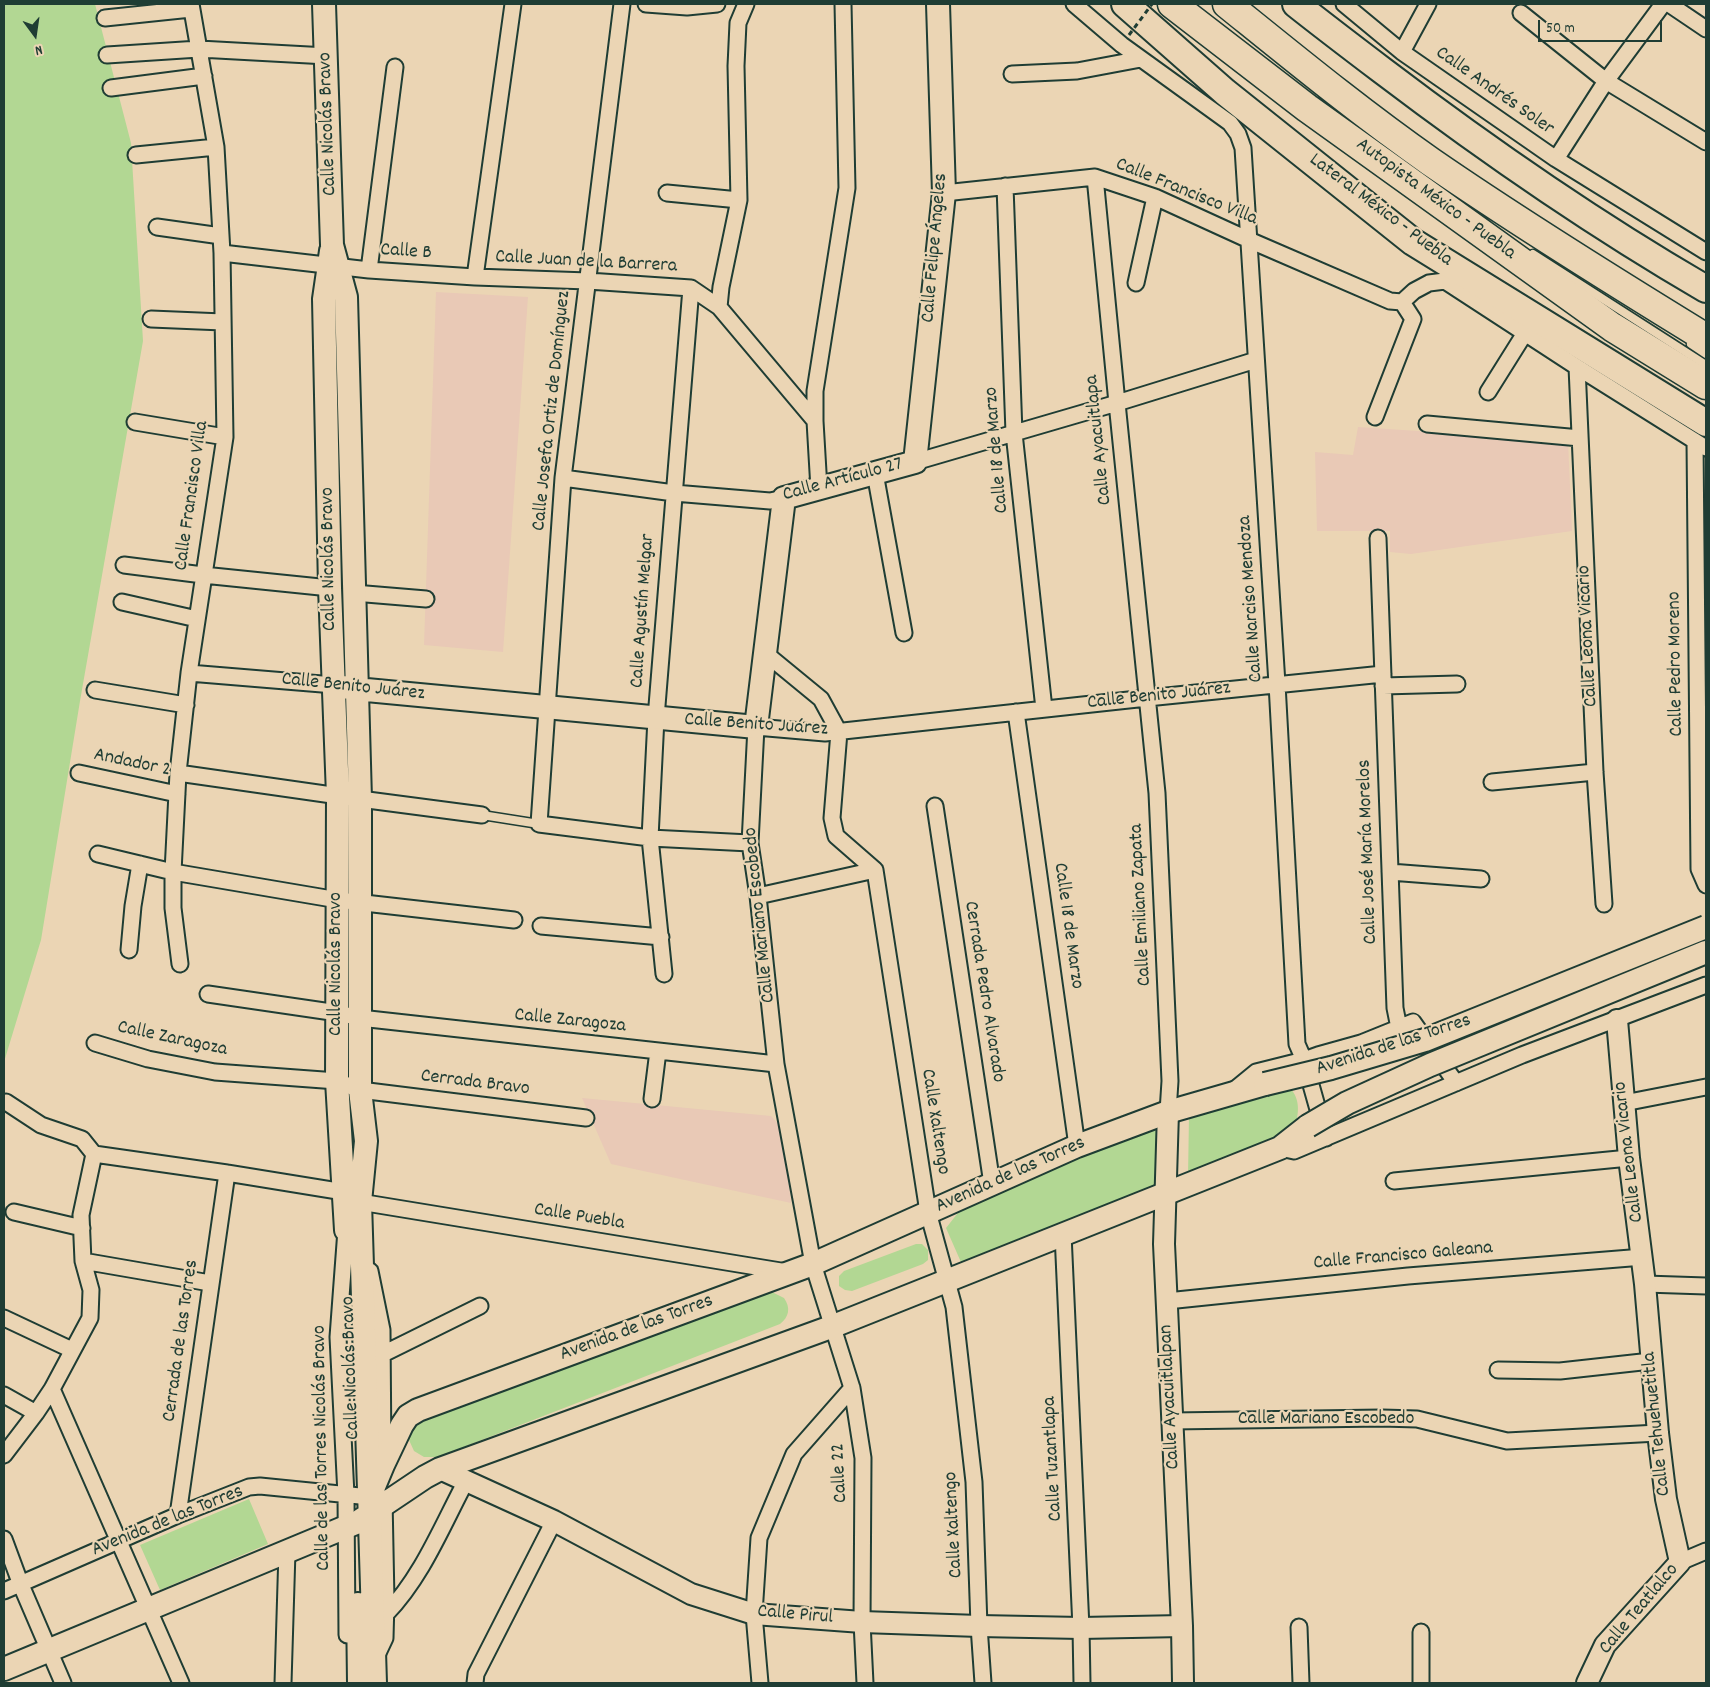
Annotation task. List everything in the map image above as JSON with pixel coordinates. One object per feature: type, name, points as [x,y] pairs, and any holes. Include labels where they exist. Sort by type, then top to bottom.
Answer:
[{"type":"highway","name":"Lateral México - Puebla","points":[[1124,4],[1225,92],[1248,126],[1413,242],[1702,437]]},
{"type":"highway","name":"Autopista México - Puebla","points":[[1172,4],[1307,108],[1612,328],[1706,386]]},
{"type":"highway","name":"Autopista México - Puebla","points":[[1228,4],[1336,91],[1430,161],[1694,338]]},
{"type":"highway","points":[[1296,4],[1511,165],[1593,220],[1706,289]]},
{"type":"main road","name":"Calle Nicolás Bravo","points":[[324,4],[333,260],[324,298],[330,588],[338,795],[337,1081],[352,1197],[362,1508],[364,1668],[376,1683]]},
{"type":"main road","name":"Calle Felipe Ángeles","points":[[915,462],[944,193],[938,4]]},
{"type":"main road","name":"Calle Nicolás Bravo","points":[[333,260],[346,297],[360,799],[360,1090],[366,1141],[352,1197]]},
{"type":"main road","name":"Calle Artículo 27","points":[[784,498],[915,462]]},
{"type":"main road","name":"Calle Mariano Escobedo","points":[[756,728],[784,498]]},
{"type":"main road","name":"Calle Benito Juárez","points":[[334,684],[356,690],[756,728]]},
{"type":"main road","name":"Avenida de las Torres","points":[[362,1508],[402,1426],[408,1416],[418,1410],[813,1264],[1077,1146],[1168,1112],[1265,1084],[1331,1068],[1425,1040],[1706,926]]},
{"type":"main road","name":"Avenida de las Torres","points":[[4,1669],[287,1551],[362,1508],[440,1469],[831,1327],[1280,1148],[1317,1132],[1348,1103],[1430,1064],[1706,952]]},
{"type":"street","points":[[475,278],[513,4]]},
{"type":"street","name":"Calle Josefa Ortiz de Domínguez","points":[[538,824],[563,478],[622,4]]},
{"type":"street","points":[[646,4],[688,7],[717,4]]},
{"type":"street","points":[[719,307],[721,287],[739,200],[736,58],[738,23],[746,4]]},
{"type":"street","points":[[819,489],[815,421],[816,391],[847,188],[843,4]]},
{"type":"street","points":[[1074,4],[1142,59],[1230,123],[1248,126]]},
{"type":"street","points":[[1081,4],[1096,22]]},
{"type":"street","name":"Calle Andrés Soler","points":[[1344,4],[1402,52],[1556,159],[1606,82],[1663,4]]},
{"type":"street","points":[[1402,52],[1428,4]]},
{"type":"street","points":[[1669,4],[1706,29]]},
{"type":"street","points":[[105,18],[191,6]]},
{"type":"street","name":"Calle Francisco Villa","points":[[180,964],[172,908],[178,773],[189,673],[225,437],[222,253],[216,147],[191,6]]},
{"type":"street","points":[[1521,13],[1606,82],[1706,142]]},
{"type":"street","points":[[107,55],[199,49],[327,56]]},
{"type":"street","points":[[1012,74],[1077,71],[1142,59]]},
{"type":"street","points":[[369,270],[395,67]]},
{"type":"street","points":[[111,88],[204,76]]},
{"type":"street","name":"Calle Narciso Mendoza","points":[[1248,126],[1243,148],[1298,1044],[1304,1060],[1317,1132]]},
{"type":"street","points":[[136,155],[216,147]]},
{"type":"street","points":[[1556,159],[1706,252]]},
{"type":"street","name":"Calle Francisco Villa","points":[[944,193],[1095,177],[1155,197],[1390,301],[1402,302]]},
{"type":"street","name":"Calle Ayacuitlapa","points":[[1095,177],[1116,403],[1147,698]]},
{"type":"street","name":"Calle 18 de Marzo","points":[[1005,186],[1014,433],[1044,709]]},
{"type":"street","points":[[667,193],[739,200]]},
{"type":"street","points":[[1136,283],[1155,197]]},
{"type":"street","points":[[157,227],[221,236]]},
{"type":"street","name":"Calle B","points":[[222,253],[333,260],[369,270],[475,278]]},
{"type":"street","name":"Calle Juan de la Barrera","points":[[475,278],[588,281],[691,288],[719,307],[815,421]]},
{"type":"street","points":[[1376,416],[1413,319],[1402,302],[1429,283],[1446,281],[1577,367],[1702,437]]},
{"type":"street","name":"Calle Agustín Melgar","points":[[664,974],[650,838],[656,718],[691,288]]},
{"type":"street","points":[[151,320],[223,322]]},
{"type":"street","points":[[1488,392],[1525,333]]},
{"type":"street","name":"Calle Artículo 27","points":[[915,462],[1256,360]]},
{"type":"street","name":"Calle Leona Vicario","points":[[1577,367],[1595,772],[1604,904]]},
{"type":"street","points":[[135,422],[225,437]]},
{"type":"street","points":[[1427,424],[1580,438]]},
{"type":"street","name":"Calle Pedro Moreno","points":[[1702,437],[1699,869],[1706,885]]},
{"type":"street","points":[[876,473],[904,633]]},
{"type":"street","name":"Calle Artículo 27","points":[[563,478],[674,494],[770,501],[784,498]]},
{"type":"street","name":"Calle José María Morelos","points":[[1378,538],[1395,1008],[1400,1028]]},
{"type":"street","points":[[124,565],[330,588]]},
{"type":"street","points":[[354,593],[426,599]]},
{"type":"street","points":[[122,602],[197,618]]},
{"type":"street","points":[[766,653],[821,699],[839,732],[832,818],[836,836],[874,870]]},
{"type":"street","name":"Calle Benito Juárez","points":[[189,673],[334,684]]},
{"type":"street","name":"Calle Benito Juárez","points":[[756,728],[826,734],[1277,684],[1383,680],[1457,684]]},
{"type":"street","points":[[96,690],[186,705]]},
{"type":"street","name":"Calle Emiliano Zapata","points":[[1147,698],[1157,794],[1170,1081],[1168,1112]]},
{"type":"street","name":"Calle 18 de Marzo","points":[[1016,712],[1077,1146]]},
{"type":"street","name":"Calle Mariano Escobedo","points":[[756,728],[750,843],[758,896],[776,1064],[813,1264],[831,1327]]},
{"type":"street","points":[[1492,782],[1595,772]]},
{"type":"street","name":"Andador 2","points":[[79,773],[177,794]]},
{"type":"street","points":[[178,773],[482,815]]},
{"type":"street","name":"Cerrada Pedro Alvarado","points":[[935,806],[992,1184]]},
{"type":"street","points":[[538,824],[650,838],[750,843]]},
{"type":"street","points":[[98,854],[173,872],[360,904]]},
{"type":"street","points":[[129,950],[133,906],[140,864]]},
{"type":"street","points":[[758,896],[874,870]]},
{"type":"street","name":"Calle Xaltengo","points":[[874,870],[928,1212],[954,1308],[974,1482],[983,1683]]},
{"type":"street","points":[[1390,872],[1481,878]]},
{"type":"street","name":"Calle Nicolás Bravo","points":[[360,904],[514,920]]},
{"type":"street","points":[[541,926],[661,937]]},
{"type":"street","points":[[1317,1132],[1456,1083],[1522,1054],[1617,1020],[1706,985]]},
{"type":"street","name":"Calle Zaragoza","points":[[208,994],[338,1013],[360,1018],[776,1064]]},
{"type":"street","name":"Calle Leona Vicario","points":[[1617,1020],[1629,1158],[1646,1284]]},
{"type":"street","points":[[1227,1095],[1256,1072],[1361,1043],[1414,1022],[1456,1083]]},
{"type":"street","name":"Calle Zaragoza","points":[[95,1043],[148,1059],[215,1072],[337,1081],[360,1090]]},
{"type":"street","points":[[652,1099],[658,1051]]},
{"type":"street","points":[[1624,1103],[1706,1086]]},
{"type":"street","name":"Cerrada Bravo","points":[[360,1090],[586,1118]]},
{"type":"street","points":[[4,1455],[52,1389],[90,1318],[91,1290],[84,1261],[81,1215],[94,1154],[82,1139],[41,1125],[6,1102]]},
{"type":"street","name":"Calle Ayacuitlalpan","points":[[1168,1112],[1164,1244],[1183,1683]]},
{"type":"street","name":"Calle Puebla","points":[[94,1154],[227,1173],[352,1197],[791,1272]]},
{"type":"street","points":[[1394,1181],[1629,1158]]},
{"type":"street","name":"Cerrada de las Torres","points":[[178,1514],[227,1173]]},
{"type":"street","points":[[14,1212],[82,1228]]},
{"type":"street","points":[[353,1228],[382,1330],[383,1465]]},
{"type":"street","name":"Calle Tuzantlapa","points":[[1063,1234],[1082,1683]]},
{"type":"street","name":"Calle Francisco Galeana","points":[[1167,1301],[1408,1276],[1643,1257]]},
{"type":"street","points":[[84,1261],[210,1283]]},
{"type":"street","points":[[1646,1284],[1706,1286]]},
{"type":"street","name":"Calle Tehuehuetitla","points":[[1646,1284],[1651,1361],[1666,1499],[1680,1562]]},
{"type":"street","points":[[383,1354],[480,1306]]},
{"type":"street","points":[[4,1318],[72,1350]]},
{"type":"street","name":"Calle 22","points":[[831,1327],[852,1388],[863,1458],[862,1622]]},
{"type":"street","points":[[1498,1370],[1560,1371],[1651,1361]]},
{"type":"street","points":[[760,1683],[754,1614],[759,1538],[794,1454],[852,1388]]},
{"type":"street","points":[[52,1389],[181,1683]]},
{"type":"street","points":[[4,1395],[36,1413]]},
{"type":"street","name":"Calle Mariano Escobedo","points":[[1172,1421],[1417,1419],[1507,1441],[1658,1433]]},
{"type":"street","name":"Calle Pirul","points":[[440,1469],[554,1521],[691,1594],[754,1614],[862,1622],[979,1626],[1081,1628],[1182,1626]]},
{"type":"street","points":[[386,1614],[394,1606],[424,1563],[466,1480]]},
{"type":"street","name":"Avenida de las Torres","points":[[4,1591],[178,1514],[249,1487],[260,1486],[362,1508]]},
{"type":"street","points":[[362,1508],[386,1614],[385,1638],[364,1668]]},
{"type":"street","points":[[475,1683],[476,1674],[554,1521]]},
{"type":"street","points":[[4,1539],[21,1585],[63,1683]]},
{"type":"street","points":[[283,1683],[287,1551]]},
{"type":"street","name":"Calle Teatlalco","points":[[1587,1683],[1605,1645],[1680,1562],[1706,1551]]},
{"type":"street","points":[[862,1622],[864,1683]]},
{"type":"street","points":[[1299,1627],[1301,1683]]},
{"type":"street","points":[[1421,1632],[1421,1683]]},
{"type":"lane","points":[[1281,77],[1408,174],[1450,200]]},
{"type":"lane","points":[[1443,181],[1567,262]]},
{"type":"lane","points":[[1524,248],[1706,365]]},
{"type":"lane","points":[[1694,338],[1706,354]]},
{"type":"lane","points":[[482,815],[538,824]]},
{"type":"path","points":[[1129,35],[1152,4]]},
{"type":"shaded area","points":[[436,292],[528,297],[503,652],[424,645]]},
{"type":"shaded area","points":[[1358,427],[1568,441],[1572,531],[1411,554],[1390,552],[1390,531],[1317,531],[1315,452],[1353,455]]},
{"type":"shaded area","points":[[582,1098],[771,1116],[782,1128],[791,1203],[611,1164]]},
{"type":"green space","points":[[4,4],[95,4],[131,143],[143,341],[80,701],[41,940],[4,1062]]},
{"type":"green space","points":[[1287,1085],[1295,1095],[1298,1106],[1293,1130],[1188,1176],[1189,1117]]},
{"type":"green space","points":[[1160,1125],[1154,1192],[964,1269],[946,1228],[965,1204]]},
{"type":"green space","points":[[916,1244],[922,1244],[928,1250],[928,1260],[923,1264],[852,1291],[845,1290],[839,1286],[839,1276],[844,1271]]},
{"type":"green space","points":[[772,1292],[784,1298],[788,1305],[787,1315],[780,1324],[438,1457],[424,1457],[414,1451],[409,1440],[409,1434],[417,1422]]},
{"type":"green space","points":[[249,1499],[268,1544],[160,1590],[140,1545]]}]
